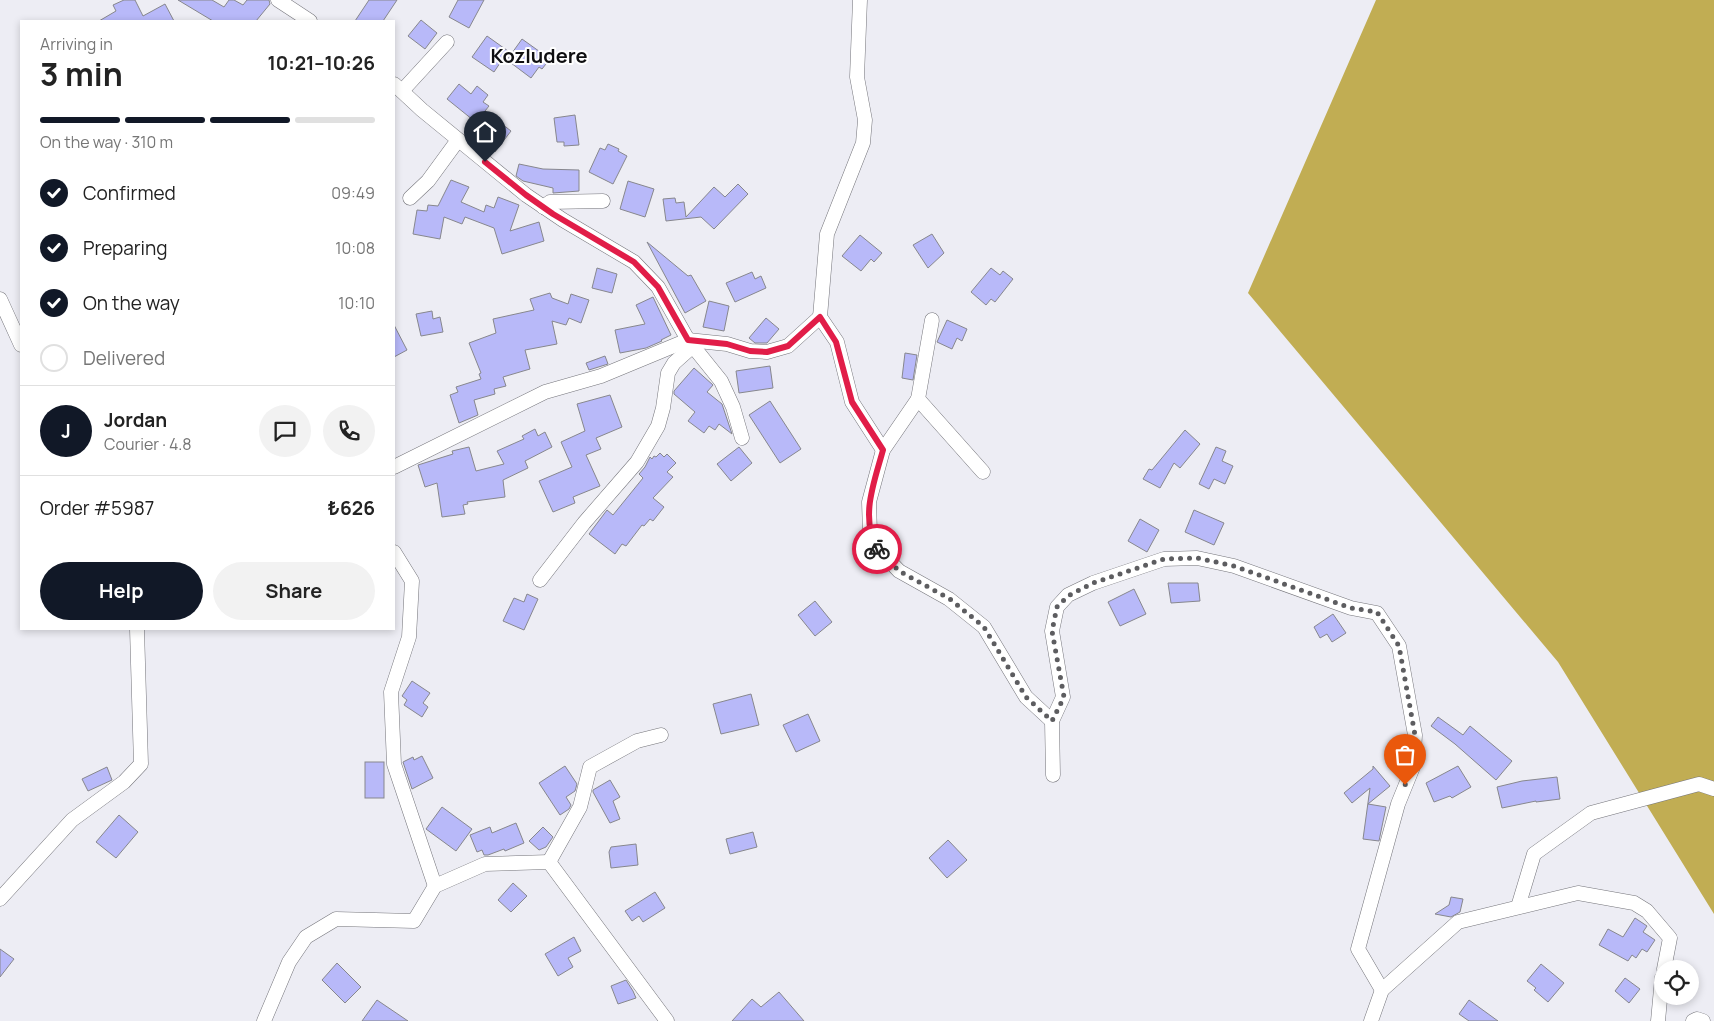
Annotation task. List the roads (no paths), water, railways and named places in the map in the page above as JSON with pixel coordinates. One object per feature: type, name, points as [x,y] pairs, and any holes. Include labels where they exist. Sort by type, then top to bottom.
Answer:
[{"type":"street","points":[[278,0],[308,20]]},
{"type":"street","points":[[860,0],[857,77],[865,120],[863,143],[827,234],[820,317],[836,342],[852,402],[883,450]]},
{"type":"street","points":[[447,42],[398,87],[422,110],[526,195],[634,262],[658,287],[691,343],[720,382],[733,408],[742,438]]},
{"type":"street","points":[[410,198],[428,181],[458,140]]},
{"type":"street","points":[[543,207],[550,202],[603,201]]},
{"type":"street","points":[[0,298],[20,343]]},
{"type":"street","points":[[395,467],[545,392],[601,376],[691,343],[727,344],[750,351],[767,352],[788,346],[820,317]]},
{"type":"street","points":[[932,320],[918,399],[883,450],[869,502],[870,533],[877,548],[899,571],[950,599],[984,627],[1026,697],[1052,721]]},
{"type":"street","points":[[540,580],[584,523],[637,462],[658,426],[668,373],[691,343]]},
{"type":"street","points":[[918,399],[983,472]]},
{"type":"street","points":[[395,554],[412,580],[409,637],[391,692],[394,764],[436,886]]},
{"type":"street","points":[[1053,775],[1052,721],[1064,697],[1052,631],[1057,607],[1068,596],[1093,583],[1164,559],[1197,558],[1234,566],[1351,608],[1377,612],[1399,646],[1415,735],[1413,767],[1398,804],[1358,948],[1382,990]]},
{"type":"street","points":[[0,898],[72,820],[124,782],[141,764],[137,630]]},
{"type":"street","points":[[549,862],[580,807],[590,767],[637,741],[661,735]]},
{"type":"street","points":[[1518,907],[1534,854],[1591,813],[1699,784],[1714,789]]},
{"type":"street","points":[[264,1021],[289,962],[306,937],[336,919],[414,921],[436,886],[485,864],[549,862]]},
{"type":"street","points":[[549,862],[667,1021]]},
{"type":"street","points":[[1371,1021],[1382,990],[1458,922],[1578,893],[1634,903],[1647,911],[1670,938],[1666,960]]},
{"type":"street","points":[[1658,1021],[1659,1005]]},
{"type":"street","points":[[1693,1021],[1697,1019],[1703,1021]]},
{"type":"district","name":"Kozludere","points":[[539,56]]}]
